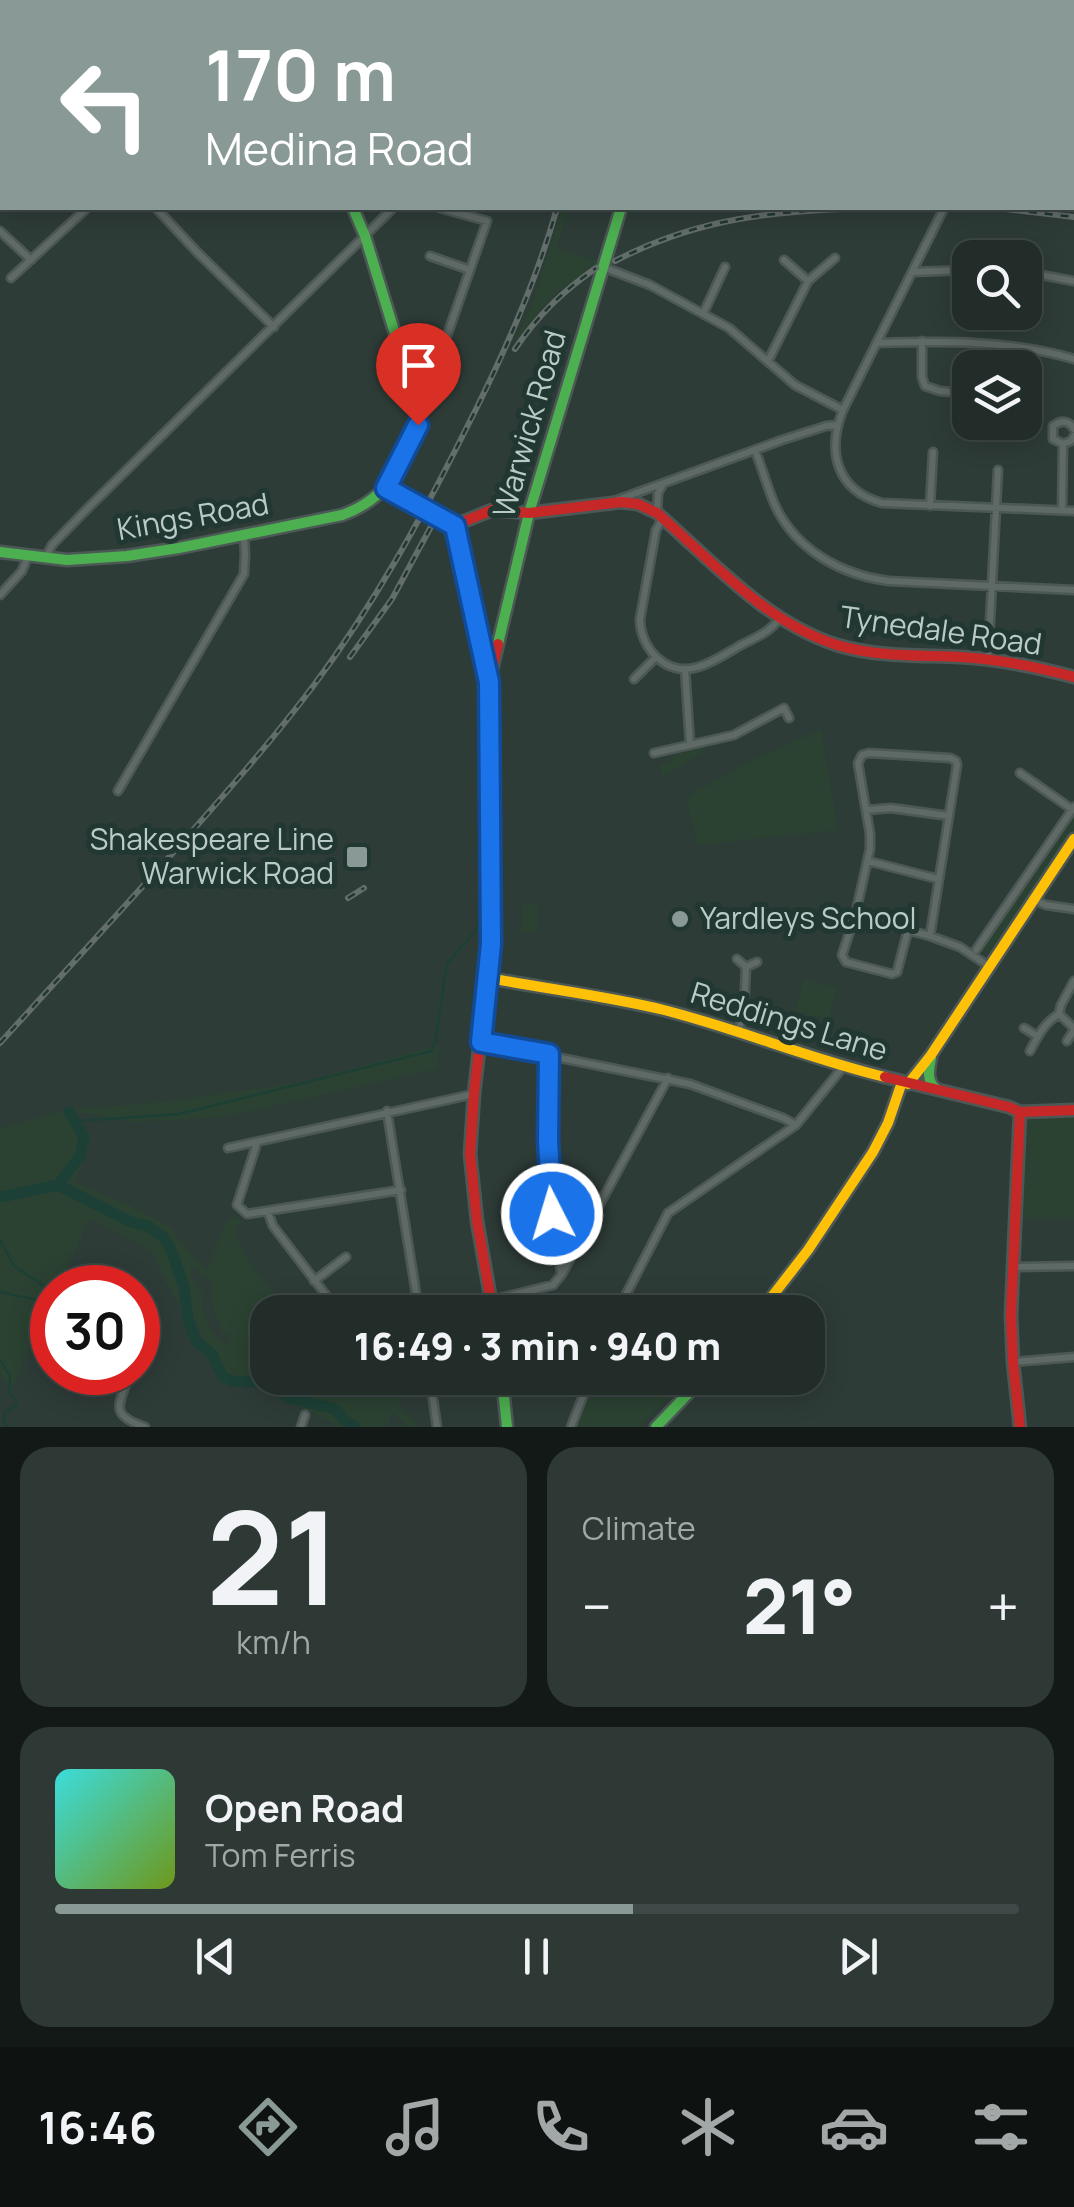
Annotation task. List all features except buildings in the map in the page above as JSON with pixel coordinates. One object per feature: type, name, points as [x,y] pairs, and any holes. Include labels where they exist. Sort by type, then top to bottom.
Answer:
[{"type":"main road","points":[[354,210],[418,412],[418,425],[391,490],[455,526],[489,682]]},
{"type":"main road","name":"Warwick Road","points":[[490,1295],[473,1196],[470,1130],[488,978],[492,906],[489,682],[529,513],[619,210]]},
{"type":"main road","name":"Kings Road","points":[[0,552],[74,560],[110,557],[244,535],[352,510],[391,490]]},
{"type":"main road","points":[[455,526],[492,510],[529,513],[616,501],[644,506],[660,516]]},
{"type":"main road","name":"Tynedale Road","points":[[660,516],[780,618],[823,640],[869,652],[1024,664],[1074,677]]},
{"type":"main road","points":[[480,638],[487,650],[495,654]]},
{"type":"main road","points":[[773,1295],[873,1152],[905,1083],[932,1055],[1074,839]]},
{"type":"main road","name":"Reddings Lane","points":[[488,978],[662,1010],[843,1067],[1020,1112],[1074,1110]]},
{"type":"main road","points":[[932,1055],[928,1072],[932,1086],[940,1092]]},
{"type":"main road","points":[[1020,1112],[1012,1266],[1013,1362],[1020,1427]]},
{"type":"main road","points":[[504,1395],[507,1427]]},
{"type":"main road","points":[[656,1427],[687,1395]]},
{"type":"street","points":[[11,278],[85,210]]},
{"type":"street","points":[[158,210],[274,327]]},
{"type":"street","points":[[46,557],[52,545],[87,509],[390,210]]},
{"type":"street","points":[[414,399],[428,390],[488,222],[447,210]]},
{"type":"street","points":[[942,211],[843,410],[834,437],[837,462],[846,480],[862,495],[882,503],[1074,511]]},
{"type":"street","points":[[0,231],[31,260]]},
{"type":"street","points":[[430,256],[470,270]]},
{"type":"street","points":[[768,361],[808,281],[836,258]]},
{"type":"street","points":[[784,260],[808,281]]},
{"type":"street","points":[[602,267],[650,285],[729,328],[795,385],[843,410]]},
{"type":"street","points":[[702,314],[725,268]]},
{"type":"street","points":[[912,272],[952,271]]},
{"type":"street","points":[[1042,275],[1074,280]]},
{"type":"street","points":[[922,342],[922,377],[926,386],[952,392]]},
{"type":"street","points":[[878,343],[993,342],[1074,359]]},
{"type":"street","points":[[1058,422],[1070,423],[1074,432],[1070,442],[1063,444],[1053,439],[1058,422]]},
{"type":"street","points":[[616,501],[817,428],[837,425]]},
{"type":"street","points":[[1062,510],[1063,444]]},
{"type":"street","points":[[755,450],[784,522],[832,565],[877,580],[1074,590]]},
{"type":"street","points":[[930,506],[933,452]]},
{"type":"street","points":[[988,659],[998,470]]},
{"type":"street","points":[[664,483],[658,494],[660,516],[640,619],[644,642],[656,657],[685,669],[701,666],[756,638],[780,618]]},
{"type":"street","points":[[118,791],[244,574],[244,535]]},
{"type":"street","points":[[0,595],[22,572],[28,556]]},
{"type":"street","points":[[634,679],[656,657]]},
{"type":"street","points":[[685,669],[690,744]]},
{"type":"street","points":[[654,752],[734,735],[784,708],[789,718]]},
{"type":"street","points":[[908,930],[897,972],[892,974],[846,962],[842,956],[868,862],[870,834],[859,757],[869,753],[954,759],[957,765],[930,936]]},
{"type":"street","points":[[976,950],[1074,809],[1020,772]]},
{"type":"street","points":[[867,810],[891,808],[949,816]]},
{"type":"street","points":[[868,862],[938,879]]},
{"type":"street","points":[[1032,899],[1074,909]]},
{"type":"street","points":[[855,916],[960,946],[990,967]]},
{"type":"street","points":[[737,959],[746,967]]},
{"type":"street","points":[[746,967],[757,962]]},
{"type":"street","points":[[738,1032],[744,1012],[746,967]]},
{"type":"street","points":[[1030,1051],[1050,1020],[1059,1014],[1074,981]]},
{"type":"street","points":[[1059,1014],[1074,1029],[1067,1041]]},
{"type":"street","points":[[1024,1028],[1038,1036]]},
{"type":"street","points":[[481,1042],[668,1078],[796,1125]]},
{"type":"street","points":[[549,1054],[549,1187],[562,1274]]},
{"type":"street","points":[[626,1295],[668,1213],[796,1125],[843,1067]]},
{"type":"street","points":[[512,1295],[553,1285],[562,1274],[668,1078]]},
{"type":"street","points":[[228,1148],[474,1094]]},
{"type":"street","points":[[387,1111],[416,1295]]},
{"type":"street","points":[[258,1142],[237,1206],[247,1214],[401,1190]]},
{"type":"street","points":[[268,1212],[274,1226],[326,1295]]},
{"type":"street","points":[[314,1280],[346,1257]]},
{"type":"street","points":[[1012,1266],[1074,1266]]},
{"type":"street","points":[[1013,1362],[1074,1357]]},
{"type":"street","points":[[123,1395],[120,1414],[125,1420],[145,1427]]},
{"type":"street","points":[[432,1395],[437,1427]]},
{"type":"street","points":[[571,1427],[583,1395]]},
{"type":"street","points":[[300,1427],[305,1415]]},
{"type":"green space","points":[[561,210],[569,210],[556,249],[598,261],[554,296],[513,346],[533,301]]},
{"type":"green space","points":[[821,730],[838,830],[698,845],[687,802],[689,796],[751,760]]},
{"type":"green space","points":[[710,746],[662,776],[660,765],[671,762],[671,755]]},
{"type":"green space","points":[[1074,814],[1074,830],[990,956],[979,950]]},
{"type":"green space","points":[[522,905],[538,905],[538,931],[522,931]]},
{"type":"green space","points":[[804,979],[837,988],[828,1020],[795,1011]]},
{"type":"green space","points":[[440,1045],[436,1069],[224,1117],[135,1122],[75,1111],[90,1144],[75,1182],[170,1227],[207,1269],[224,1226],[234,1215],[243,1222],[236,1228],[242,1248],[276,1295],[250,1295],[250,1386],[238,1384],[218,1372],[197,1322],[173,1296],[153,1253],[89,1219],[69,1265],[30,1265],[30,1349],[11,1389],[0,1373],[0,1128],[65,1110],[171,1101],[297,1083]],"holes":[[[190,1268],[197,1268],[200,1276],[212,1281],[213,1308],[223,1334],[232,1333],[225,1344],[214,1334],[204,1315],[203,1293],[194,1283]]]},
{"type":"green space","points":[[1074,1115],[1074,1219],[1019,1219],[1023,1117]]},
{"type":"green space","points":[[277,1395],[399,1395],[400,1407],[416,1423],[407,1427],[394,1412],[386,1427],[337,1427]]},
{"type":"green space","points":[[589,1395],[671,1395],[640,1427],[577,1427]]},
{"type":"waterway","points":[[76,1121],[179,1114],[431,1051],[447,964],[479,926]]},
{"type":"waterway","points":[[58,1185],[80,1156],[84,1137],[69,1112]]},
{"type":"waterway","points":[[0,1197],[58,1185],[131,1222],[148,1226],[164,1238],[171,1250],[196,1341],[212,1354],[223,1377],[269,1383],[290,1398],[335,1409],[355,1427]]},
{"type":"waterway","points":[[0,1240],[14,1266],[30,1277]]},
{"type":"waterway","points":[[0,1292],[30,1298]]},
{"type":"waterway","points":[[0,1360],[10,1376],[9,1393],[17,1402],[5,1412],[7,1427]]},
{"type":"railway","points":[[0,1043],[248,767],[314,685],[356,624],[413,529],[492,377],[528,294],[556,210]]},
{"type":"railway","points":[[615,261],[707,226],[767,215],[831,210]]},
{"type":"railway","points":[[1014,210],[1074,217]]},
{"type":"railway","points":[[515,349],[552,304],[596,268]]},
{"type":"railway","points":[[350,657],[392,599],[441,508]]},
{"type":"railway","points":[[348,898],[364,888]]},
{"type":"traffic: fast","points":[[0,552],[67,560],[179,548],[342,515],[384,488],[410,446],[419,412],[354,210]]},
{"type":"traffic: fast","points":[[498,644],[529,513],[620,210]]},
{"type":"traffic: fast","points":[[395,492],[455,525]]},
{"type":"traffic: fast","points":[[931,1058],[929,1079],[936,1089]]},
{"type":"traffic: fast","points":[[504,1395],[507,1427]]},
{"type":"traffic: fast","points":[[656,1427],[687,1395]]},
{"type":"traffic: slow","points":[[908,1084],[1074,839]]},
{"type":"traffic: slow","points":[[489,978],[664,1010],[885,1077]]},
{"type":"traffic: slow","points":[[773,1295],[873,1152],[902,1082]]},
{"type":"traffic: jam","points":[[488,680],[455,525],[492,510],[529,513],[621,502],[638,504],[657,513],[763,606],[811,635],[882,654],[989,660],[1074,677]]},
{"type":"traffic: jam","points":[[490,1295],[470,1154],[491,944],[489,682],[498,644]]},
{"type":"traffic: jam","points":[[885,1077],[1020,1112],[1074,1110]]},
{"type":"traffic: jam","points":[[1020,1112],[1011,1315],[1020,1427]]},
{"type":"place","name":"Shakespeare Line Warwick Road","points":[[357,857]]},
{"type":"place","name":"Yardleys School","points":[[680,919]]},
{"type":"route","points":[[418,425],[386,488],[455,526],[489,682],[492,906],[481,1042],[549,1054],[552,1214]]}]
